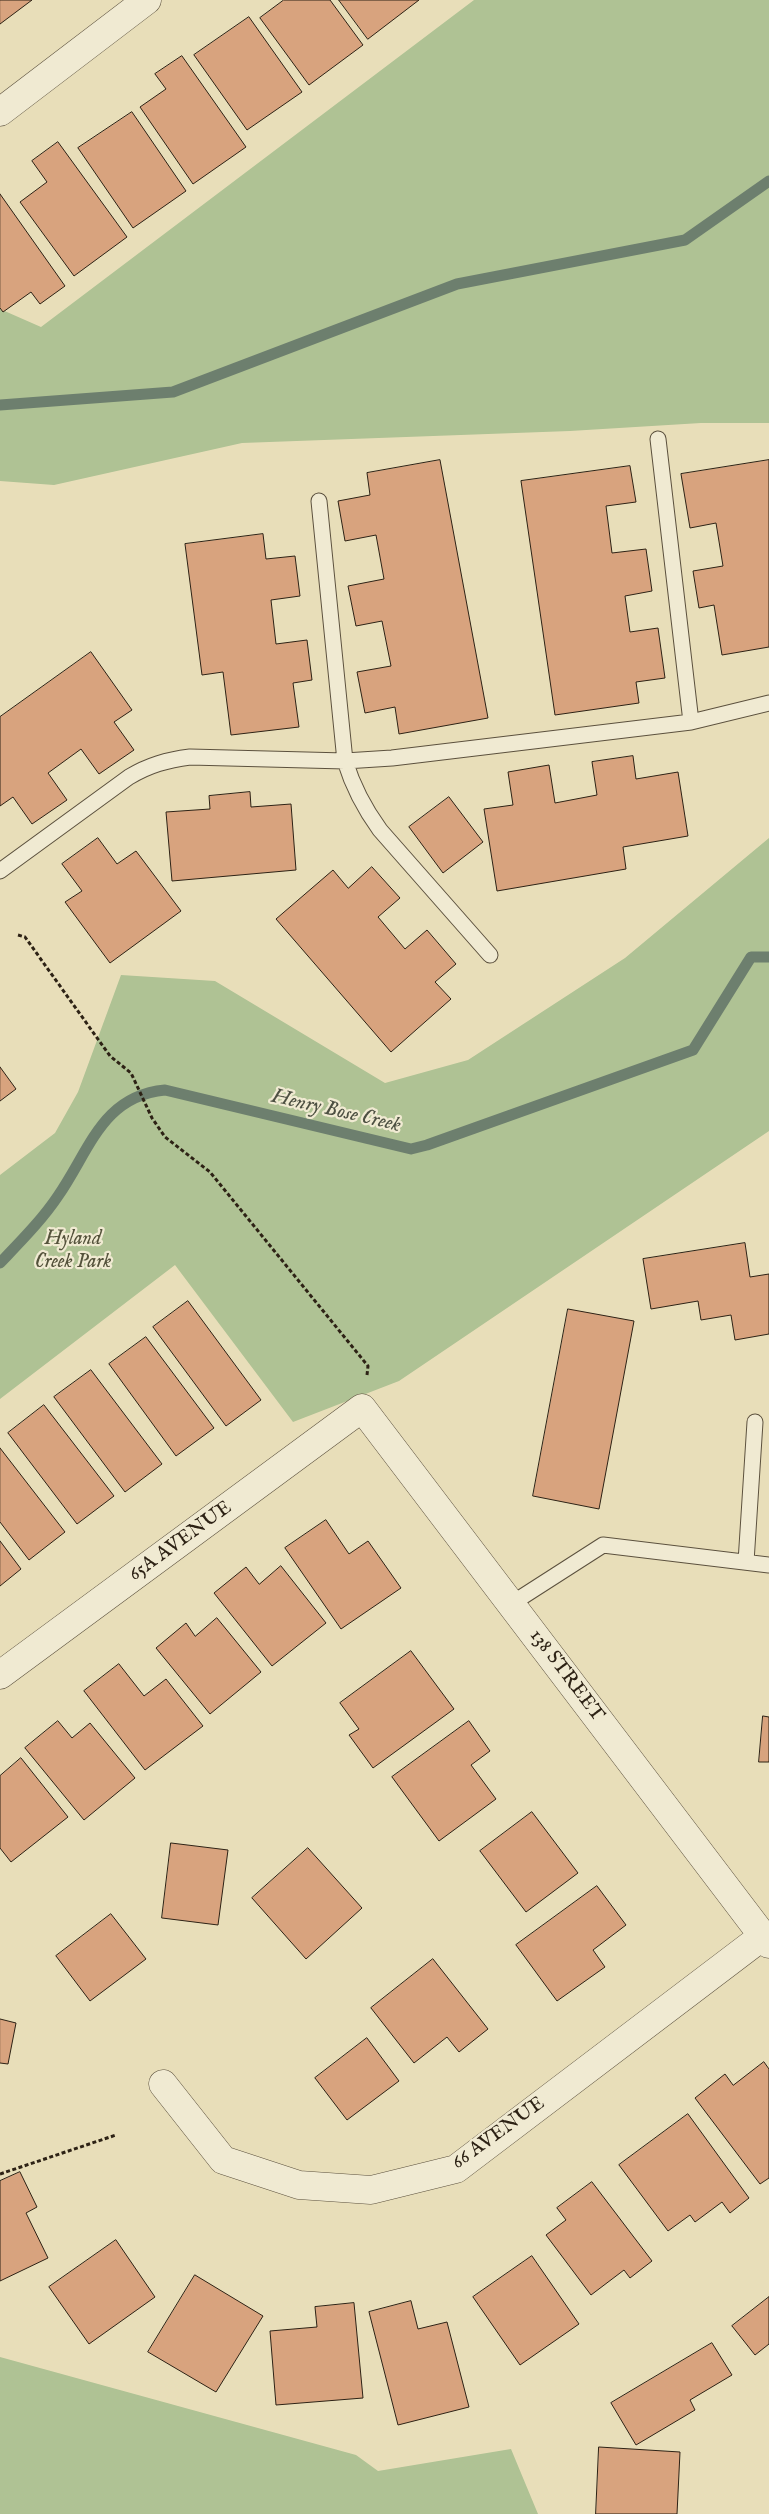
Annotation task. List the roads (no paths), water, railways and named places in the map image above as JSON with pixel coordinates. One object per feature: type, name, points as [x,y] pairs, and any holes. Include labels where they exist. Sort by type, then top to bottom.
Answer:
[{"type":"street","points":[[0,112],[147,0]]},
{"type":"street","name":"138 STREET","points":[[362,1408],[766,1940]]},
{"type":"street","name":"65A AVENUE","points":[[0,1675],[362,1408]]},
{"type":"street","name":"66 AVENUE","points":[[163,2084],[223,2160],[299,2184],[371,2190],[456,2169],[766,1940]]},
{"type":"lane","points":[[658,439],[691,722]]},
{"type":"lane","points":[[319,501],[345,761],[353,785],[365,809],[380,830],[490,955]]},
{"type":"lane","points":[[0,871],[129,777],[168,760],[190,757],[345,761],[392,758],[691,722],[769,703]]},
{"type":"lane","points":[[746,1562],[755,1422]]},
{"type":"lane","points":[[511,1604],[603,1545],[769,1565]]},
{"type":"waterway","points":[[0,405],[173,392],[457,284],[685,240],[769,181]]},
{"type":"waterway","name":"Henry Bose Creek","points":[[0,1263],[31,1231],[52,1205],[100,1128],[112,1114],[126,1103],[144,1094],[165,1090],[411,1149],[427,1145],[693,1050],[751,957],[769,957]]},
{"type":"park label","name":"Hyland Creek Park","points":[[73,1252]]}]
